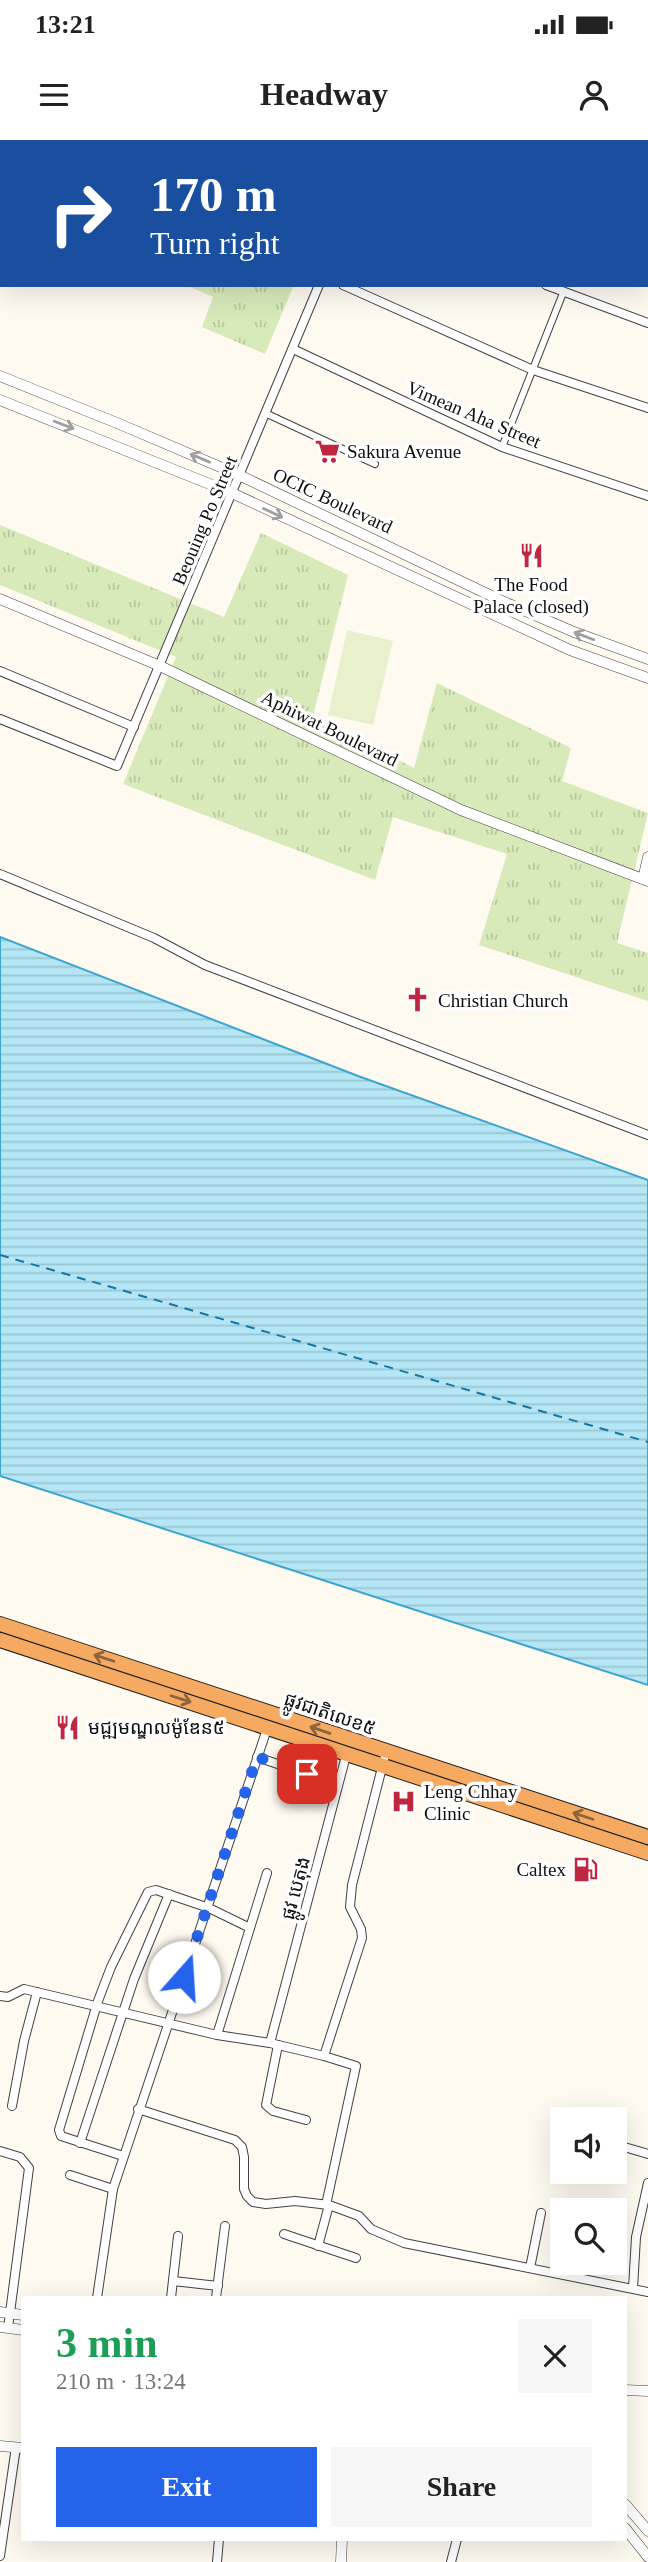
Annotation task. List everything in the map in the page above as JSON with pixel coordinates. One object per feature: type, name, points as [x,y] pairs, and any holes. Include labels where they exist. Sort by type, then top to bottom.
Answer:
[{"type":"highway","name":"ផ្លូវជាតិលេខ៥","points":[[0,1624],[648,1853]]},
{"type":"highway","name":"ផ្លូវជាតិលេខ៥","points":[[0,1640],[270,1720]]},
{"type":"highway","name":"ផ្លូវជាតិលេខ៥","points":[[384,1759],[648,1837]]},
{"type":"street","name":"Beouing Po Street","points":[[0,719],[117,766],[318,287]]},
{"type":"street","points":[[347,287],[533,370],[648,408]]},
{"type":"street","points":[[550,287],[648,323]]},
{"type":"street","points":[[502,447],[563,293]]},
{"type":"street","name":"Vimean Aha Street","points":[[292,349],[502,447],[648,496]]},
{"type":"street","name":"OCIC Boulevard","points":[[0,376],[239,475],[502,601],[573,632],[648,659]]},
{"type":"street","name":"OCIC Boulevard","points":[[0,400],[232,494],[570,650],[648,678]]},
{"type":"street","points":[[265,414],[375,464]]},
{"type":"street","name":"Aphiwat Boulevard","points":[[0,599],[160,666],[461,810],[645,880]]},
{"type":"street","points":[[0,671],[134,727]]},
{"type":"street","points":[[645,880],[648,857]]},
{"type":"street","points":[[0,874],[154,938],[205,965],[648,1135]]},
{"type":"street","points":[[97,2296],[113,2189],[270,1720]]},
{"type":"street","name":"ផ្លូវ បេតុង","points":[[306,2120],[273,2110],[266,2105],[274,2044],[349,1747]]},
{"type":"street","points":[[257,1757],[307,1774]]},
{"type":"street","points":[[324,2056],[362,1938],[361,1929],[349,1907],[352,1885],[384,1759]]},
{"type":"street","points":[[217,2035],[267,1873]]},
{"type":"street","points":[[123,2156],[61,2136],[59,2130],[96,2007],[111,1967],[148,1892],[156,1890],[209,1908],[250,1928]]},
{"type":"street","points":[[79,2143],[122,2013],[169,1894]]},
{"type":"street","points":[[0,1996],[8,1997],[19,1989],[37,1992],[217,2035],[274,2044],[356,2066],[318,2246]]},
{"type":"street","points":[[12,2106],[26,2032],[37,1992]]},
{"type":"street","points":[[138,2109],[235,2140],[242,2147],[244,2157],[244,2189],[253,2202],[267,2204],[295,2201],[327,2205],[359,2216],[370,2229],[404,2243],[648,2292]]},
{"type":"street","points":[[627,2148],[648,2154]]},
{"type":"street","points":[[0,2151],[20,2157],[29,2168],[4,2328]]},
{"type":"street","points":[[70,2175],[113,2189]]},
{"type":"street","points":[[633,2288],[636,2237],[648,2183]]},
{"type":"street","points":[[530,2268],[541,2213]]},
{"type":"street","points":[[216,2296],[225,2226]]},
{"type":"street","points":[[284,2234],[356,2258]]},
{"type":"street","points":[[171,2296],[178,2236]]},
{"type":"street","points":[[173,2281],[218,2286]]},
{"type":"street","points":[[627,2390],[648,2391]]},
{"type":"street","points":[[0,2446],[19,2448],[0,2556]]},
{"type":"street","points":[[627,2506],[648,2531]]},
{"type":"street","points":[[627,2531],[648,2557]]},
{"type":"street","points":[[217,2562],[219,2541]]},
{"type":"street","points":[[341,2562],[342,2541]]},
{"type":"street","points":[[451,2562],[456,2541]]},
{"type":"green space","points":[[190,287],[293,287],[265,354],[202,327],[213,297]]},
{"type":"green space","points":[[0,525],[224,617],[261,533],[348,575],[313,716],[414,768],[437,683],[571,748],[562,781],[648,813],[617,943],[648,953],[648,1001],[479,945],[507,854],[393,817],[375,880],[123,784],[176,657],[0,585]]},
{"type":"green space","points":[[347,630],[393,641],[373,725],[328,715]]},
{"type":"water","points":[[0,937],[358,1076],[648,1180],[648,1685],[0,1476]]},
{"type":"ferry route","points":[[0,1255],[648,1442]]},
{"type":"place","name":"Sakura Avenue","points":[[327,451]]},
{"type":"place","name":"The Food Palace (closed)","points":[[531,556]]},
{"type":"place","name":"Christian Church","points":[[418,1000]]},
{"type":"place","name":"មជ្ឍមណ្ឌលម៉ូឌែន៥","points":[[68,1727]]},
{"type":"place","name":"Leng Chhay Clinic","points":[[404,1802]]},
{"type":"place","name":"Caltex","points":[[586,1869]]},
{"type":"route","points":[[184,1977],[257,1757],[307,1774]]}]
